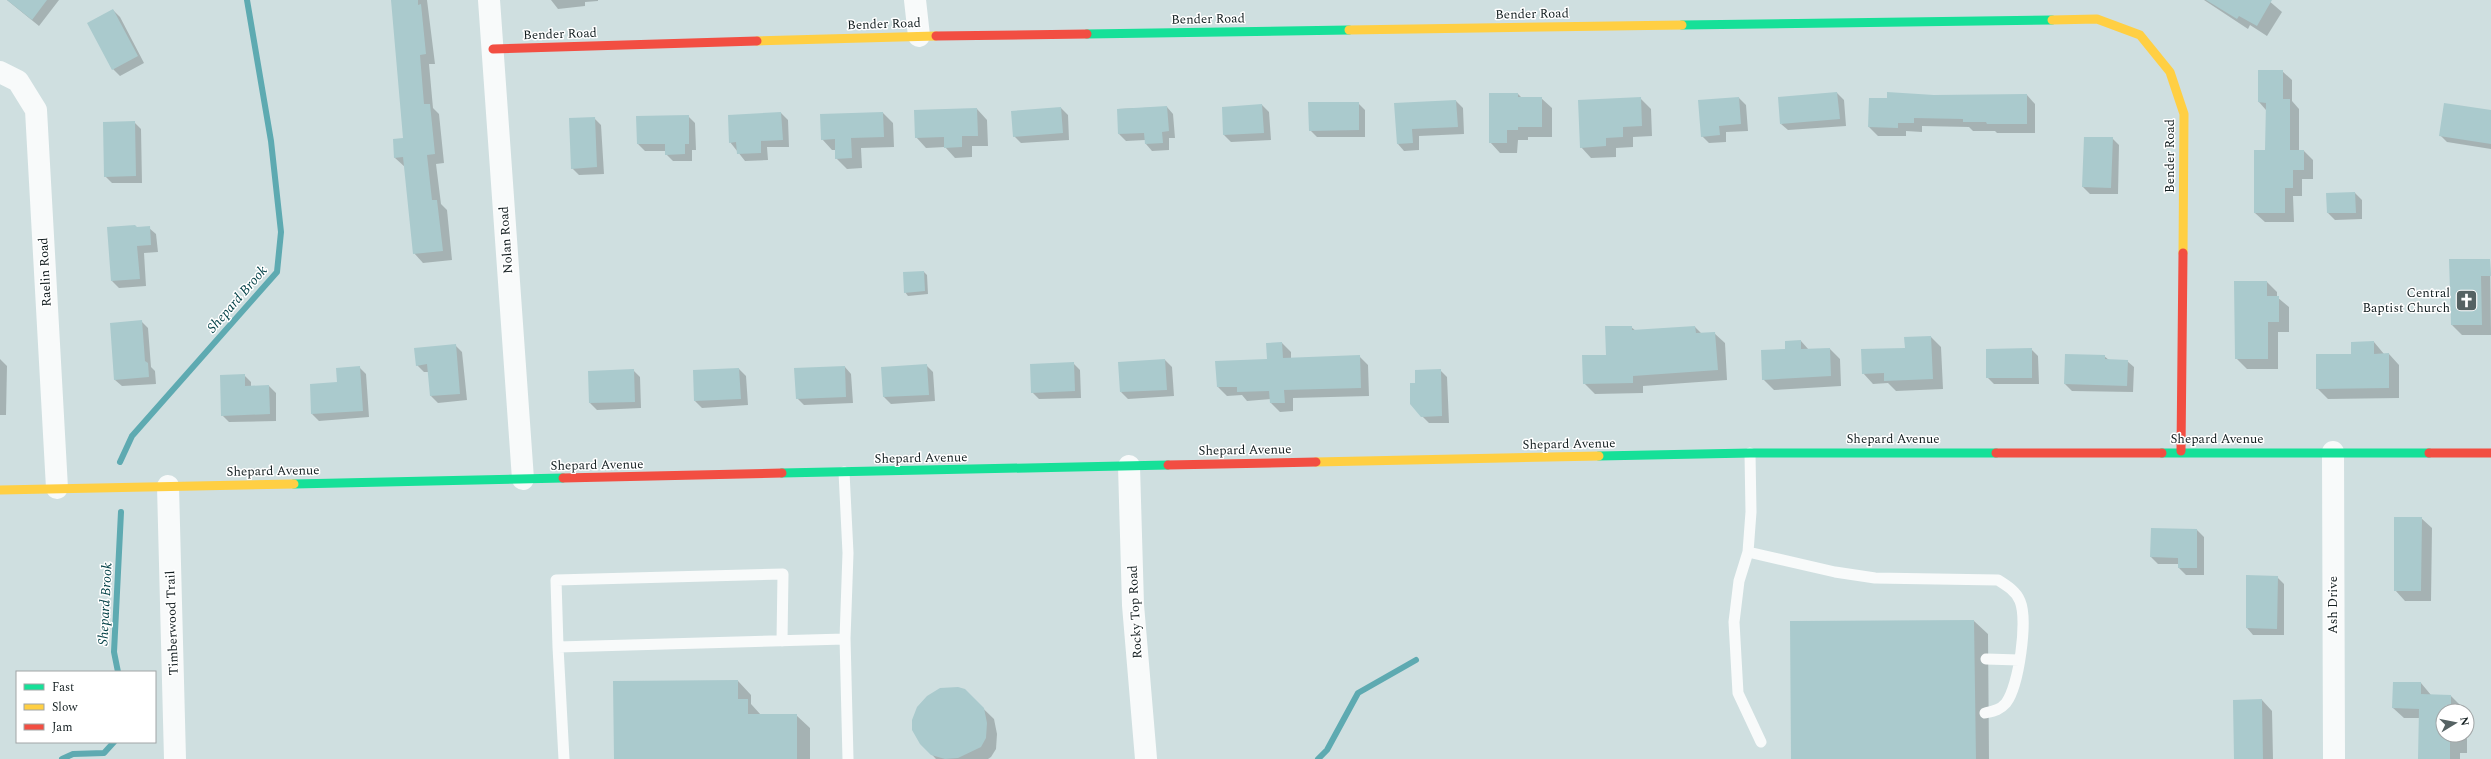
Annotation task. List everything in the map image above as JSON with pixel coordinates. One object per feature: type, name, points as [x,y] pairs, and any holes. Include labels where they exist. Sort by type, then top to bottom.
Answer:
[{"type":"main road","name":"Bender Road","points":[[493,49],[919,36],[2097,19],[2140,35],[2170,72],[2184,114],[2181,451]]},
{"type":"main road","name":"Shepard Avenue","points":[[0,490],[1750,453],[2181,451],[2491,453]]},
{"type":"street","name":"Nolan Road","points":[[489,0],[523,479]]},
{"type":"street","points":[[915,0],[919,36]]},
{"type":"street","name":"Raelin Road","points":[[0,72],[18,81],[36,110],[57,488]]},
{"type":"street","name":"Ash Drive","points":[[2333,452],[2334,759]]},
{"type":"street","name":"Rocky Top Road","points":[[1128,466],[1133,605],[1146,759]]},
{"type":"street","name":"Timberwood Trail","points":[[168,486],[175,759]]},
{"type":"lane","points":[[1750,453],[1752,512],[1748,552],[1739,581],[1734,622],[1738,693],[1761,742]]},
{"type":"lane","points":[[844,472],[848,553],[845,637],[848,759]]},
{"type":"lane","points":[[1748,552],[1835,572],[1875,578],[1998,580],[2011,588],[2020,601],[2024,618],[2019,660],[2013,692],[2006,704],[1997,711],[1985,713]]},
{"type":"lane","points":[[564,759],[556,580],[783,574],[782,641]]},
{"type":"lane","points":[[558,647],[782,641],[845,637]]},
{"type":"lane","points":[[1986,659],[2019,660]]},
{"type":"building","points":[[7,0],[47,0],[32,20]]},
{"type":"building","points":[[391,0],[418,0],[418,5],[421,4],[426,54],[420,55],[424,104],[430,104],[435,154],[427,155],[432,200],[437,200],[443,251],[413,254],[403,157],[394,158],[393,139],[403,138]]},
{"type":"building","points":[[2206,0],[2272,0],[2257,26],[2239,16],[2237,19]]},
{"type":"building","points":[[113,9],[138,56],[112,70],[87,23]]},
{"type":"building","points":[[2258,70],[2283,70],[2283,99],[2290,99],[2290,150],[2304,150],[2304,170],[2293,170],[2293,188],[2285,188],[2285,213],[2254,213],[2254,150],[2265,150],[2266,103],[2258,102]]},
{"type":"building","points":[[1837,92],[1840,119],[1780,124],[1778,97]]},
{"type":"building","points":[[1887,92],[1934,95],[2027,94],[2027,124],[1987,124],[1986,122],[1963,122],[1963,119],[1914,118],[1914,123],[1898,123],[1898,128],[1868,127],[1869,98],[1887,98]]},
{"type":"building","points":[[1489,93],[1518,93],[1518,97],[1542,97],[1542,127],[1518,127],[1518,130],[1507,130],[1507,143],[1489,143]]},
{"type":"building","points":[[1641,97],[1642,126],[1623,127],[1623,137],[1606,138],[1606,146],[1580,148],[1578,100]]},
{"type":"building","points":[[1739,97],[1741,124],[1719,126],[1720,135],[1701,137],[1698,100]]},
{"type":"building","points":[[1456,100],[1458,127],[1412,129],[1413,143],[1397,144],[1394,103]]},
{"type":"building","points":[[1308,102],[1359,102],[1359,130],[1309,131]]},
{"type":"building","points":[[2444,103],[2491,110],[2491,144],[2439,136]]},
{"type":"building","points":[[1262,104],[1264,133],[1223,135],[1222,107]]},
{"type":"building","points":[[1167,106],[1169,131],[1162,132],[1163,143],[1145,144],[1144,133],[1118,134],[1117,109]]},
{"type":"building","points":[[1061,107],[1063,133],[1013,137],[1011,111]]},
{"type":"building","points":[[977,108],[978,136],[962,136],[962,147],[944,148],[944,137],[915,138],[914,110]]},
{"type":"building","points":[[781,112],[783,140],[761,141],[761,153],[737,154],[736,142],[729,143],[728,115]]},
{"type":"building","points":[[883,112],[884,137],[851,138],[852,158],[835,159],[835,139],[821,140],[820,114]]},
{"type":"building","points":[[689,115],[689,144],[685,144],[685,154],[665,155],[665,144],[637,144],[636,116]]},
{"type":"building","points":[[595,117],[597,167],[571,169],[569,118]]},
{"type":"building","points":[[135,121],[136,176],[104,177],[103,122]]},
{"type":"building","points":[[2084,137],[2113,137],[2111,188],[2082,187]]},
{"type":"building","points":[[2355,192],[2356,213],[2327,213],[2326,193]]},
{"type":"building","points":[[135,225],[137,227],[150,226],[151,245],[137,246],[140,279],[111,281],[107,227]]},
{"type":"building","name":"Central Baptist Church","points":[[2449,259],[2490,259],[2491,276],[2481,276],[2482,325],[2451,325]]},
{"type":"building","points":[[924,271],[925,291],[904,293],[903,272]]},
{"type":"building","points":[[2234,281],[2267,281],[2267,296],[2279,296],[2279,322],[2268,322],[2268,359],[2235,359]]},
{"type":"building","points":[[142,320],[145,361],[148,363],[149,377],[114,380],[110,323]]},
{"type":"building","points":[[1605,326],[1632,326],[1632,330],[1695,326],[1696,333],[1715,332],[1718,370],[1633,376],[1633,383],[1583,384],[1582,355],[1606,355]]},
{"type":"building","points":[[1931,336],[1933,379],[1884,381],[1884,373],[1862,374],[1861,349],[1905,348],[1904,337]]},
{"type":"building","points":[[1801,340],[1801,349],[1830,348],[1831,376],[1762,380],[1761,350],[1785,349],[1785,341]]},
{"type":"building","points":[[2374,341],[2374,354],[2389,353],[2389,388],[2316,389],[2316,354],[2351,354],[2351,342]]},
{"type":"building","points":[[1282,342],[1283,358],[1360,355],[1361,388],[1284,390],[1285,403],[1270,403],[1269,391],[1237,392],[1237,387],[1217,387],[1215,361],[1267,359],[1266,343]]},
{"type":"building","points":[[456,344],[460,394],[430,396],[427,364],[416,366],[414,348]]},
{"type":"building","points":[[2032,348],[2032,378],[1986,378],[1986,349]]},
{"type":"building","points":[[2065,354],[2105,355],[2105,359],[2128,360],[2127,386],[2064,384]]},
{"type":"building","points":[[1165,359],[1167,390],[1120,392],[1118,362]]},
{"type":"building","points":[[1074,362],[1075,391],[1031,393],[1030,364]]},
{"type":"building","points":[[927,364],[929,395],[883,397],[881,367]]},
{"type":"building","points":[[360,366],[363,411],[311,414],[310,384],[337,382],[336,368]]},
{"type":"building","points":[[845,366],[846,397],[796,399],[794,368]]},
{"type":"building","points":[[739,368],[741,399],[694,401],[693,370]]},
{"type":"building","points":[[634,369],[635,402],[589,403],[588,371]]},
{"type":"building","points":[[1441,369],[1442,416],[1421,417],[1410,404],[1410,383],[1415,383],[1415,370]]},
{"type":"building","points":[[245,374],[245,386],[269,385],[270,414],[221,416],[220,375]]},
{"type":"building","points":[[2394,517],[2422,517],[2421,591],[2394,591]]},
{"type":"building","points":[[2151,528],[2197,529],[2197,568],[2178,568],[2178,558],[2150,557]]},
{"type":"building","points":[[2246,575],[2278,576],[2277,629],[2246,628]]},
{"type":"building","points":[[1974,620],[1976,759],[1791,759],[1790,621]]},
{"type":"building","points":[[738,680],[738,699],[748,699],[748,714],[797,714],[797,759],[614,759],[613,681]]},
{"type":"building","points":[[2393,682],[2421,682],[2421,694],[2451,695],[2451,703],[2435,703],[2435,743],[2450,743],[2450,759],[2418,759],[2419,709],[2392,708]]},
{"type":"building","points":[[958,687],[965,689],[984,708],[987,723],[986,738],[981,747],[958,758],[945,759],[931,755],[920,744],[912,730],[912,720],[917,707],[927,696],[940,688]]},
{"type":"building","points":[[2262,699],[2263,759],[2234,759],[2233,700]]},
{"type":"waterway","name":"Shepard Brook","points":[[120,462],[132,436],[277,272],[281,232],[271,141],[247,0]]},
{"type":"waterway","name":"Shepard Brook","points":[[118,671],[114,652],[121,512]]},
{"type":"waterway","points":[[1318,759],[1327,750],[1358,693],[1416,660]]},
{"type":"waterway","name":"Shepard Brook","points":[[62,759],[73,754],[104,753],[113,743]]},
{"type":"traffic: fast","points":[[1682,25],[2052,20]]},
{"type":"traffic: fast","points":[[1087,34],[1349,30]]},
{"type":"traffic: fast","points":[[1599,456],[1750,453],[1996,453]]},
{"type":"traffic: fast","points":[[2162,453],[2429,453]]},
{"type":"traffic: fast","points":[[782,473],[1168,465]]},
{"type":"traffic: fast","points":[[294,484],[563,478]]},
{"type":"traffic: slow","points":[[2052,20],[2097,19],[2140,35],[2170,72],[2184,114],[2183,253]]},
{"type":"traffic: slow","points":[[1349,30],[1682,25]]},
{"type":"traffic: slow","points":[[757,41],[936,36]]},
{"type":"traffic: slow","points":[[1316,462],[1599,456]]},
{"type":"traffic: slow","points":[[0,490],[294,484]]},
{"type":"traffic: jam","points":[[936,36],[1087,34]]},
{"type":"traffic: jam","points":[[493,49],[757,41]]},
{"type":"traffic: jam","points":[[2181,451],[2183,253]]},
{"type":"traffic: jam","points":[[1996,453],[2162,453]]},
{"type":"traffic: jam","points":[[2429,453],[2491,453]]},
{"type":"traffic: jam","points":[[1168,465],[1316,462]]},
{"type":"traffic: jam","points":[[563,478],[782,473]]},
{"type":"place","name":"Central Baptist Church","points":[[2466,300]]}]
